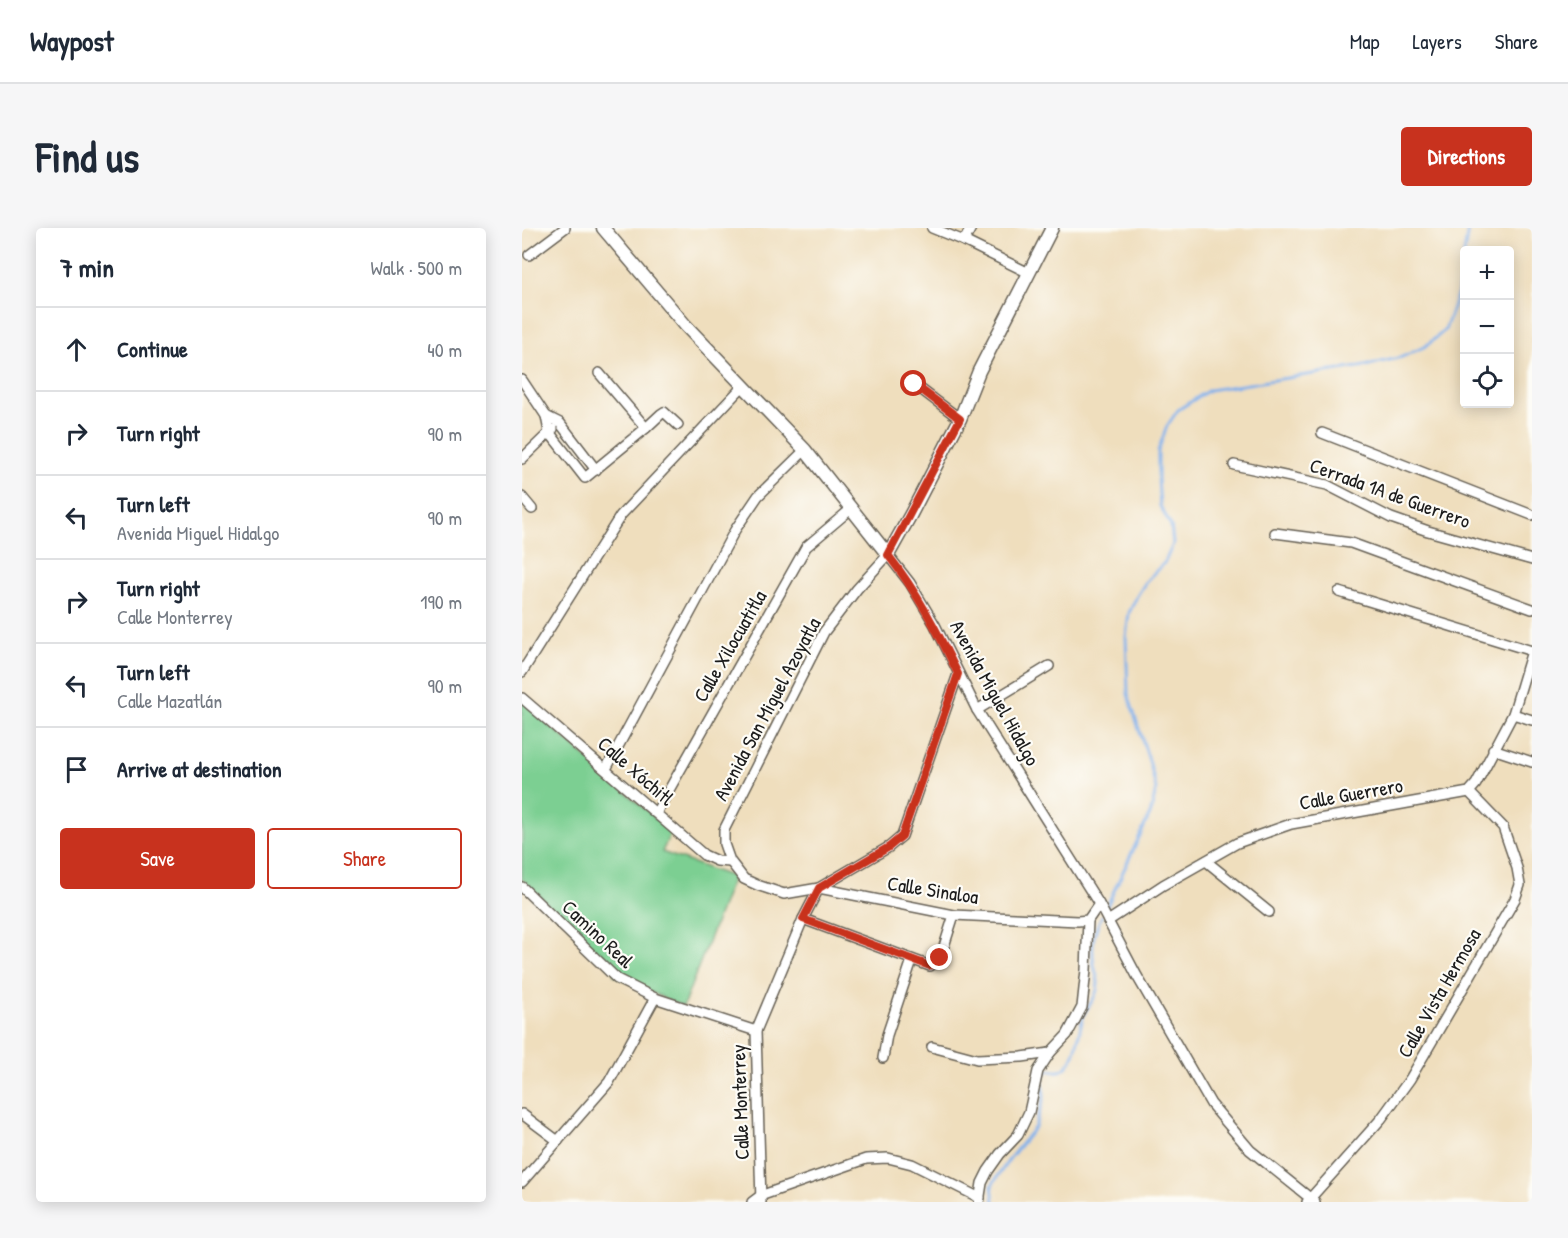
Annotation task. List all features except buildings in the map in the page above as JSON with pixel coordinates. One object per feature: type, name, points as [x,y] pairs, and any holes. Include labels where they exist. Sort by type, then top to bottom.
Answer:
[{"type":"street","points":[[528,255],[565,228]]},
{"type":"street","name":"Avenida Miguel Hidalgo","points":[[603,228],[686,326],[805,450],[915,591],[935,625],[977,710],[1099,904],[1137,976],[1211,1104],[1250,1150],[1310,1201]]},
{"type":"street","points":[[932,228],[964,240],[1029,273]]},
{"type":"street","points":[[964,240],[971,228]]},
{"type":"street","points":[[888,555],[960,419],[979,371],[1052,228]]},
{"type":"street","points":[[599,373],[646,428]]},
{"type":"street","points":[[522,380],[546,416],[549,432],[583,477],[596,470],[664,412],[678,425]]},
{"type":"street","points":[[914,384],[960,419]]},
{"type":"street","points":[[522,672],[621,514],[743,386]]},
{"type":"street","points":[[546,416],[560,423],[596,470]]},
{"type":"street","points":[[522,459],[560,423]]},
{"type":"street","points":[[1322,433],[1532,515]]},
{"type":"street","points":[[606,769],[735,530],[758,496],[805,450]]},
{"type":"street","name":"Cerrada 1A de Guerrero","points":[[1234,465],[1327,485],[1391,518],[1428,531],[1532,560]]},
{"type":"street","points":[[522,497],[532,509]]},
{"type":"street","name":"Calle Xilocuatitla","points":[[656,813],[806,547],[851,509]]},
{"type":"street","points":[[1275,533],[1352,543],[1532,609]]},
{"type":"street","name":"Avenida San Miguel Azoyatla","points":[[730,862],[724,844],[724,830],[824,632],[857,589],[888,555]]},
{"type":"street","points":[[1339,592],[1532,651],[1513,714],[1476,784],[1469,792]]},
{"type":"street","points":[[977,710],[1049,666]]},
{"type":"street","points":[[819,888],[889,847],[902,836],[958,674]]},
{"type":"street","name":"Calle Xóchitl","points":[[522,698],[704,855],[717,861],[730,862]]},
{"type":"street","points":[[1513,714],[1532,720]]},
{"type":"street","points":[[1493,749],[1532,762]]},
{"type":"street","name":"Calle Guerrero","points":[[1108,921],[1132,904],[1237,843],[1290,824],[1469,792]]},
{"type":"street","name":"Calle Vista Hermosa","points":[[1310,1201],[1381,1119],[1410,1079],[1515,899],[1520,885],[1503,827],[1469,792]]},
{"type":"street","points":[[1206,861],[1269,912]]},
{"type":"street","name":"Calle Sinaloa","points":[[730,862],[744,879],[784,894],[819,888],[954,915],[1088,920]]},
{"type":"street","name":"Camino Real","points":[[522,887],[617,979],[655,998],[756,1031]]},
{"type":"street","name":"Calle Monterrey","points":[[761,1199],[756,1031],[803,919],[819,888]]},
{"type":"street","points":[[752,1202],[866,1159],[888,1158],[912,1164],[980,1200],[982,1183],[988,1171],[1018,1135],[1029,1112],[1038,1071],[1050,1053],[1067,1035],[1082,1007],[1088,920],[1099,904]]},
{"type":"street","points":[[803,919],[930,966],[940,958],[954,915]]},
{"type":"street","points":[[883,1058],[887,1035],[912,960]]},
{"type":"street","points":[[522,1182],[609,1082],[655,998]]},
{"type":"street","points":[[932,1047],[977,1059],[1050,1053]]},
{"type":"street","points":[[522,1114],[558,1140]]},
{"type":"green space","points":[[522,701],[671,832],[662,852],[733,877],[683,1007],[614,975],[613,969],[522,879]]},
{"type":"waterway","points":[[1105,910],[1151,812],[1156,789],[1128,694],[1126,637],[1129,613],[1137,596],[1147,580],[1165,562],[1173,544],[1171,526],[1160,506],[1158,479],[1158,451],[1167,426],[1178,410],[1209,390],[1365,366],[1402,357],[1426,346],[1445,330],[1458,293],[1468,228]]},
{"type":"waterway","points":[[994,1202],[992,1185],[1035,1127],[1044,1097],[1042,1077],[1048,1070],[1063,1070],[1070,1063],[1076,1049],[1082,1019],[1098,987],[1093,945],[1102,916]]},
{"type":"route","points":[[914,384],[960,419],[888,555],[910,583],[935,625],[958,674],[902,836],[889,847],[819,888],[803,919],[930,966],[940,958]]}]
